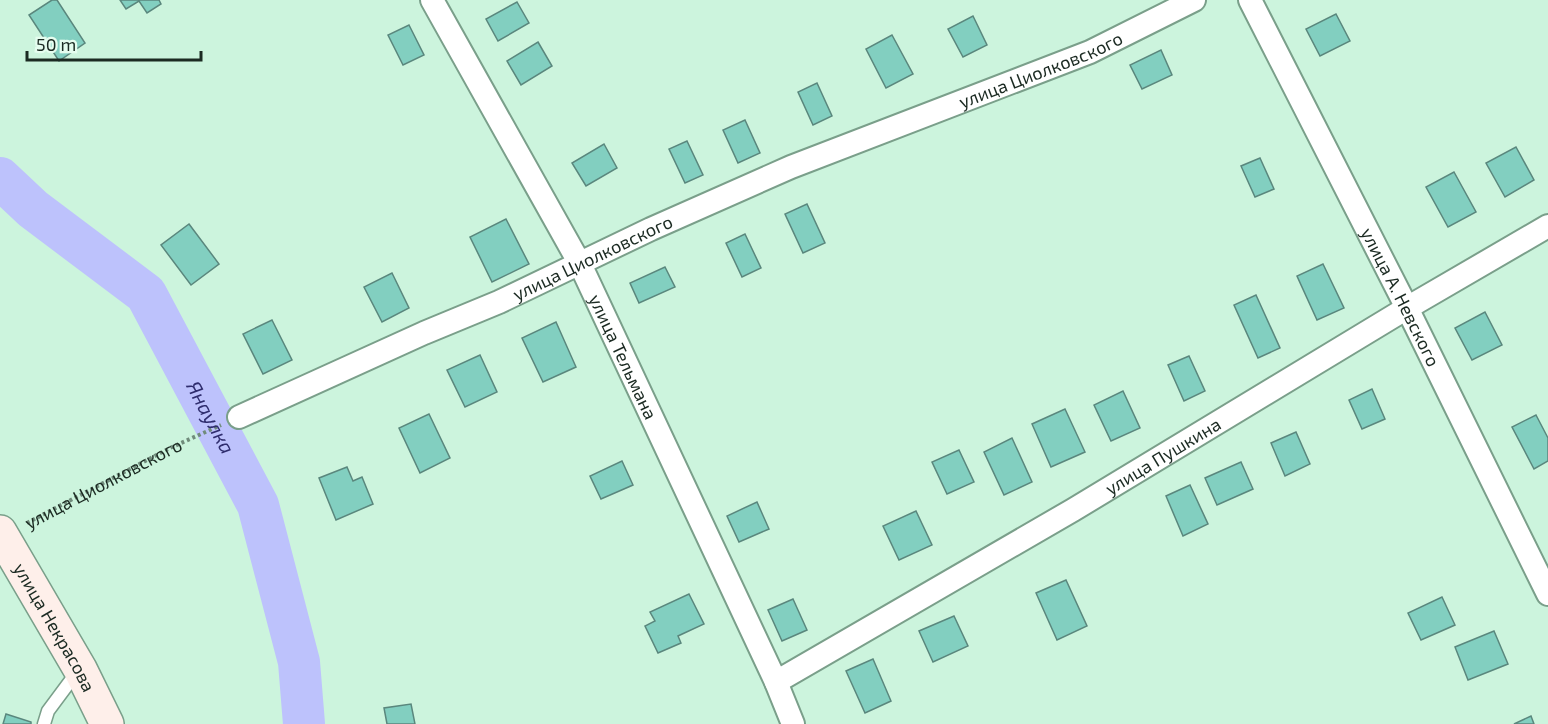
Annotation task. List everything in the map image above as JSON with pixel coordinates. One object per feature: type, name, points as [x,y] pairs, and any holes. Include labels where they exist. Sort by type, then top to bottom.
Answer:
[{"type":"street","name":"улица Тельмана","points":[[432,0],[580,264],[776,682],[793,724]]},
{"type":"street","name":"улица Циолковского","points":[[239,417],[424,333],[498,303],[791,167],[1090,52],[1194,0]]},
{"type":"street","name":"улица А. Невского","points":[[1250,0],[1407,308],[1548,594]]},
{"type":"street","name":"улица Пушкина","points":[[776,682],[1073,510],[1407,308],[1548,226]]},
{"type":"street","name":"улица Некрасова","points":[[1,534],[80,669],[107,724]]},
{"type":"lane","points":[[44,724],[48,711],[80,669]]},
{"type":"path","name":"улица Циолковского","points":[[1,534],[170,448],[239,417]]},
{"type":"building","points":[[52,0],[57,0],[85,43],[59,61],[29,15]]},
{"type":"building","points":[[120,0],[159,0],[161,4],[147,13],[139,1],[126,9]]},
{"type":"building","points":[[517,2],[529,23],[498,41],[486,19]]},
{"type":"building","points":[[1336,14],[1350,41],[1320,56],[1306,29]]},
{"type":"building","points":[[973,16],[987,45],[963,57],[948,29]]},
{"type":"building","points":[[409,25],[424,55],[403,65],[388,35]]},
{"type":"building","points":[[892,35],[913,74],[886,88],[866,49]]},
{"type":"building","points":[[538,42],[552,66],[521,85],[507,61]]},
{"type":"building","points":[[1161,50],[1172,75],[1142,89],[1130,65]]},
{"type":"building","points":[[817,83],[832,116],[813,125],[798,92]]},
{"type":"building","points":[[745,120],[760,153],[738,163],[723,130]]},
{"type":"building","points":[[687,141],[703,175],[685,183],[669,149]]},
{"type":"building","points":[[604,144],[617,168],[586,186],[572,163]]},
{"type":"building","points":[[1516,147],[1534,180],[1505,197],[1486,163]]},
{"type":"building","points":[[1260,158],[1274,189],[1255,197],[1241,166]]},
{"type":"building","points":[[1454,172],[1476,212],[1448,227],[1426,187]]},
{"type":"building","points":[[807,204],[825,243],[803,253],[785,214]]},
{"type":"building","points":[[506,219],[529,264],[492,282],[470,237]]},
{"type":"building","points":[[189,224],[219,264],[191,285],[161,245]]},
{"type":"building","points":[[745,234],[761,268],[742,277],[726,243]]},
{"type":"building","points":[[1323,264],[1344,308],[1317,320],[1297,276]]},
{"type":"building","points":[[665,267],[675,287],[639,303],[630,283]]},
{"type":"building","points":[[392,273],[409,308],[382,322],[364,287]]},
{"type":"building","points":[[1256,295],[1280,348],[1258,358],[1234,305]]},
{"type":"building","points":[[1485,312],[1502,345],[1472,360],[1455,328]]},
{"type":"building","points":[[272,320],[292,360],[263,374],[243,334]]},
{"type":"building","points":[[556,322],[576,367],[543,382],[522,338]]},
{"type":"building","points":[[480,355],[497,392],[465,407],[447,370]]},
{"type":"building","points":[[1189,356],[1205,391],[1184,401],[1168,365]]},
{"type":"building","points":[[1372,389],[1385,419],[1362,429],[1349,400]]},
{"type":"building","points":[[1123,391],[1140,428],[1111,441],[1094,405]]},
{"type":"building","points":[[1065,409],[1085,452],[1051,467],[1032,424]]},
{"type":"building","points":[[429,414],[450,458],[420,473],[399,428]]},
{"type":"building","points":[[1536,415],[1548,438],[1548,461],[1534,469],[1512,427]]},
{"type":"building","points":[[1296,432],[1310,464],[1285,476],[1271,443]]},
{"type":"building","points":[[1012,438],[1032,482],[1004,495],[984,452]]},
{"type":"building","points":[[959,450],[974,482],[947,494],[932,462]]},
{"type":"building","points":[[622,461],[633,485],[601,499],[590,476]]},
{"type":"building","points":[[1241,462],[1253,489],[1217,505],[1205,478]]},
{"type":"building","points":[[347,467],[353,481],[362,477],[373,504],[336,520],[319,478]]},
{"type":"building","points":[[1190,485],[1208,524],[1183,536],[1166,496]]},
{"type":"building","points":[[757,502],[769,529],[739,542],[727,516]]},
{"type":"building","points":[[916,511],[932,545],[899,560],[883,526]]},
{"type":"building","points":[[1066,580],[1087,626],[1057,640],[1036,593]]},
{"type":"building","points":[[689,594],[704,624],[678,636],[681,643],[658,653],[645,626],[655,621],[650,612]]},
{"type":"building","points":[[1442,597],[1455,625],[1421,640],[1408,613]]},
{"type":"building","points":[[793,599],[807,630],[782,641],[768,610]]},
{"type":"building","points":[[954,616],[968,646],[933,662],[919,631]]},
{"type":"building","points":[[1494,631],[1508,664],[1468,680],[1455,647]]},
{"type":"building","points":[[873,659],[891,701],[865,713],[846,671]]},
{"type":"building","points":[[411,704],[415,724],[387,724],[384,708]]},
{"type":"building","points":[[6,714],[31,722],[31,724],[3,724]]},
{"type":"building","points":[[1531,716],[1534,724],[1514,724]]},
{"type":"waterway","name":"Янаулка","points":[[0,178],[33,209],[146,294],[258,505],[299,662],[304,724]]}]
